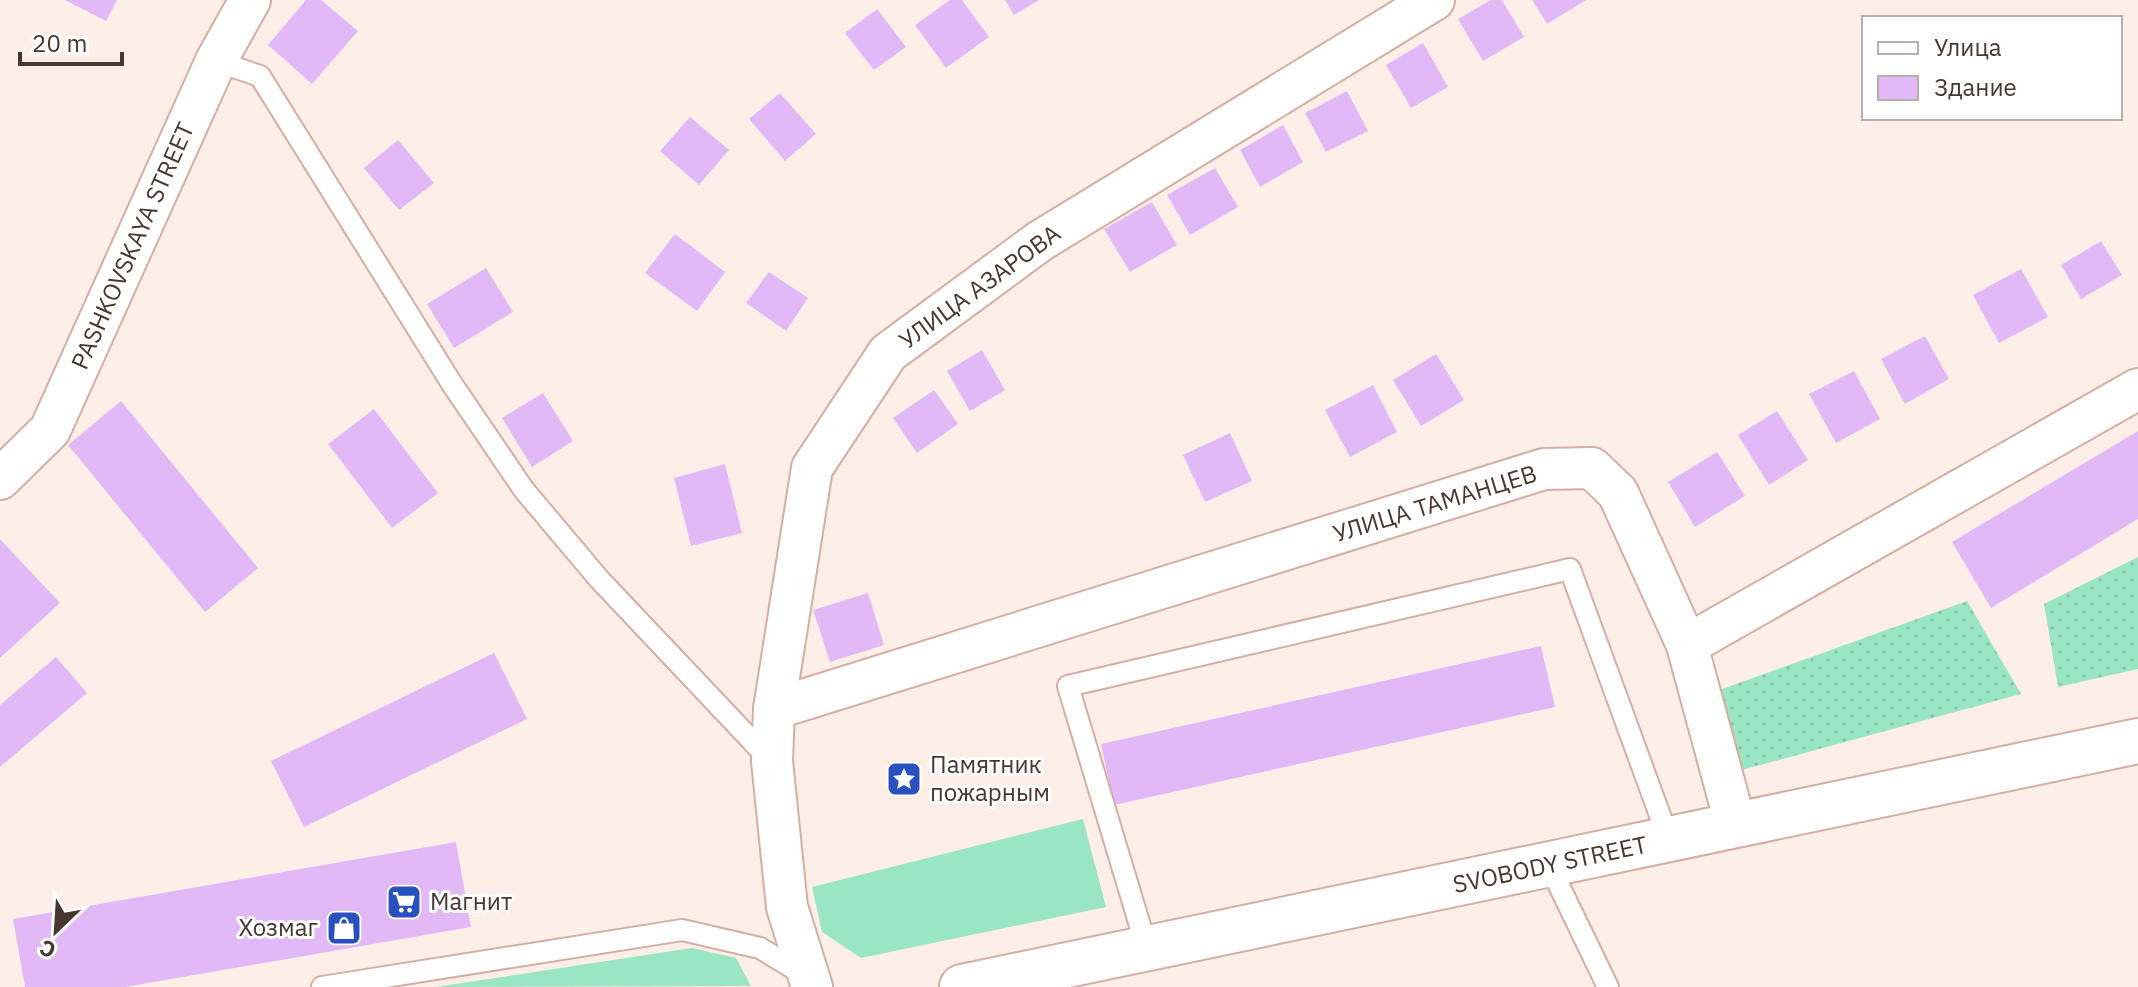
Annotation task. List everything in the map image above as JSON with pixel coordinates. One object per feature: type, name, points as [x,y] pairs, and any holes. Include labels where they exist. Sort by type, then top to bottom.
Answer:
[{"type":"street","name":"PASHKOVSKAYA STREET","points":[[0,479],[50,430],[216,61],[250,0]]},
{"type":"street","name":"УЛИЦА АЗАРОВА","points":[[811,982],[787,907],[772,761],[774,709],[812,468],[888,353],[1040,241],[1434,0]]},
{"type":"street","points":[[1687,645],[2138,389]]},
{"type":"street","name":"УЛИЦА ТАМАНЦЕВ","points":[[774,709],[1544,469],[1592,468],[1618,493],[1687,645],[1736,826]]},
{"type":"street","name":"SVOBODY STREET","points":[[962,987],[2138,741]]},
{"type":"lane","points":[[216,61],[260,76],[452,384],[524,490],[599,579],[772,761]]},
{"type":"lane","points":[[1147,949],[1068,686],[1570,569],[1669,840]]},
{"type":"lane","points":[[1549,865],[1608,987]]},
{"type":"lane","points":[[322,987],[682,930],[760,948],[811,982]]},
{"type":"green space","points":[[2138,557],[2138,669],[2058,687],[2044,604]]},
{"type":"green space","points":[[1967,601],[2021,694],[1742,770],[1711,693]]},
{"type":"green space","points":[[1083,819],[1106,907],[861,958],[822,932],[812,887]]},
{"type":"green space","points":[[692,948],[736,958],[751,986],[436,987]]},
{"type":"building","points":[[65,0],[117,0],[106,21]]},
{"type":"building","points":[[306,0],[321,0],[358,31],[312,84],[268,45]]},
{"type":"building","points":[[950,0],[962,0],[989,37],[946,68],[915,25]]},
{"type":"building","points":[[1005,0],[1039,0],[1014,15]]},
{"type":"building","points":[[1491,0],[1502,0],[1524,37],[1483,61],[1458,19]]},
{"type":"building","points":[[1532,0],[1586,0],[1547,24]]},
{"type":"building","points":[[877,9],[906,47],[874,70],[845,33]]},
{"type":"building","points":[[1423,43],[1448,87],[1411,108],[1386,65]]},
{"type":"building","points":[[1347,91],[1368,131],[1326,152],[1305,113]]},
{"type":"building","points":[[780,93],[816,134],[785,161],[749,119]]},
{"type":"building","points":[[690,117],[729,150],[699,185],[660,151]]},
{"type":"building","points":[[1283,125],[1303,162],[1260,187],[1240,150]]},
{"type":"building","points":[[398,140],[434,183],[399,210],[364,168]]},
{"type":"building","points":[[1215,168],[1238,207],[1190,235],[1167,195]]},
{"type":"building","points":[[1152,202],[1177,245],[1130,272],[1104,229]]},
{"type":"building","points":[[675,234],[725,272],[697,311],[645,273]]},
{"type":"building","points":[[2101,241],[2122,275],[2081,299],[2061,265]]},
{"type":"building","points":[[486,268],[513,312],[454,348],[427,304]]},
{"type":"building","points":[[2021,269],[2048,317],[1999,343],[1973,295]]},
{"type":"building","points":[[769,272],[808,298],[786,331],[746,303]]},
{"type":"building","points":[[1925,336],[1949,379],[1905,404],[1881,359]]},
{"type":"building","points":[[982,350],[1005,390],[970,411],[947,371]]},
{"type":"building","points":[[1436,354],[1464,400],[1421,426],[1393,380]]},
{"type":"building","points":[[1854,371],[1880,419],[1836,443],[1809,394]]},
{"type":"building","points":[[1373,385],[1397,432],[1350,457],[1325,410]]},
{"type":"building","points":[[934,390],[958,424],[917,453],[893,418]]},
{"type":"building","points":[[543,393],[573,441],[532,467],[502,418]]},
{"type":"building","points":[[121,401],[258,568],[205,612],[68,445]]},
{"type":"building","points":[[374,409],[438,493],[392,528],[328,444]]},
{"type":"building","points":[[1777,411],[1808,460],[1769,485],[1738,435]]},
{"type":"building","points":[[2138,431],[2138,519],[1991,608],[1952,542]]},
{"type":"building","points":[[1230,433],[1252,481],[1205,502],[1183,455]]},
{"type":"building","points":[[1717,452],[1745,496],[1695,527],[1668,482]]},
{"type":"building","points":[[725,464],[742,533],[691,546],[674,478]]},
{"type":"building","points":[[0,539],[60,603],[0,658]]},
{"type":"building","points":[[868,593],[884,645],[830,662],[813,610]]},
{"type":"building","points":[[1541,646],[1555,707],[1114,805],[1101,744]]},
{"type":"building","points":[[494,653],[527,719],[304,827],[271,761]]},
{"type":"building","points":[[56,657],[87,693],[0,767],[0,705]]},
{"type":"building","points":[[456,842],[471,927],[125,987],[25,987],[13,919]]},
{"type":"place","name":"Памятник пожарным","points":[[904,779]]},
{"type":"place","name":"Магнит","points":[[404,902]]},
{"type":"place","name":"Хозмаг","points":[[344,928]]}]
